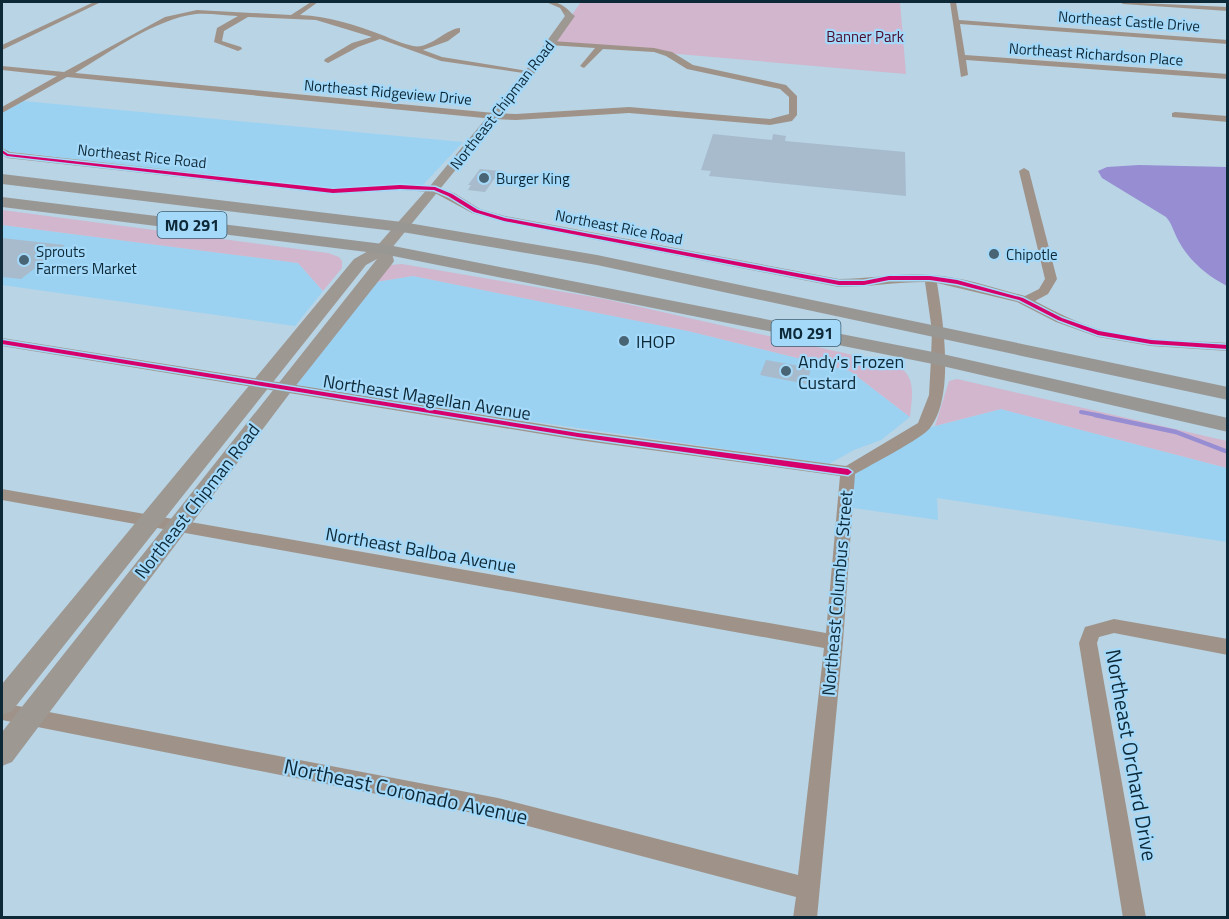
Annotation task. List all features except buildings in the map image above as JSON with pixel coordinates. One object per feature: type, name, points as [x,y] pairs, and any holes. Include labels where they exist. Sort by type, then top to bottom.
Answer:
[{"type":"main road","name":"Northeast Chipman Road","points":[[2,703],[360,262],[383,249],[435,189],[530,72],[570,16],[568,14]]},
{"type":"main road","name":"MO 291","points":[[2,179],[402,227],[597,260],[1227,394]]},
{"type":"main road","name":"MO 291","points":[[2,202],[383,249],[938,359],[1227,425]]},
{"type":"main road","name":"Northeast Chipman Road","points":[[2,753],[283,389],[386,261],[383,249]]},
{"type":"main road","points":[[314,319],[337,321]]},
{"type":"street","points":[[2,48],[98,2]]},
{"type":"street","points":[[294,16],[315,2]]},
{"type":"street","points":[[549,2],[562,7],[568,14]]},
{"type":"street","points":[[954,2],[964,75]]},
{"type":"street","points":[[1123,2],[1227,9]]},
{"type":"street","points":[[2,110],[150,27],[191,12],[294,16],[337,22],[441,59],[530,72]]},
{"type":"street","points":[[238,49],[219,42],[220,30],[249,13]]},
{"type":"street","name":"Northeast Castle Drive","points":[[956,22],[1227,42]]},
{"type":"street","points":[[415,50],[445,39],[457,30]]},
{"type":"street","points":[[328,61],[355,45],[379,37]]},
{"type":"street","points":[[552,43],[654,50],[669,54],[690,67],[678,74]]},
{"type":"street","points":[[584,66],[601,46]]},
{"type":"street","name":"Northeast Richardson Place","points":[[962,57],[1227,77]]},
{"type":"street","name":"Northeast Ridgeview Drive","points":[[2,68],[494,116],[516,117],[629,110],[770,122],[789,119],[793,116],[795,102],[793,96],[783,87],[690,67]]},
{"type":"street","points":[[1175,115],[1227,119]]},
{"type":"street","name":"Northeast Rice Road","points":[[2,151],[7,155],[333,191],[400,187],[435,189],[450,195],[476,211],[504,219],[839,283],[864,283],[889,278],[930,278],[965,284],[1026,301],[1060,319],[1098,333],[1151,342],[1227,347]]},
{"type":"street","points":[[1024,171],[1052,279],[1044,291],[1026,301]]},
{"type":"street","name":"Northeast Columbus Street","points":[[805,918],[834,642],[848,472],[924,426],[936,395],[938,359],[938,331],[930,278]]},
{"type":"street","name":"Northeast Magellan Avenue","points":[[2,342],[578,435],[848,472]]},
{"type":"street","name":"Northeast Balboa Avenue","points":[[2,494],[149,522],[834,642]]},
{"type":"street","name":"Northeast Orchard Drive","points":[[1135,918],[1088,643],[1091,632],[1114,626],[1227,647]]},
{"type":"street","name":"Northeast Coronado Avenue","points":[[2,711],[498,808],[807,889]]},
{"type":"shaded area","points":[[23,101],[463,142],[423,185],[344,190],[5,151],[2,149],[2,113]]},
{"type":"shaded area","points":[[1139,165],[1227,167],[1227,286],[1205,272],[1192,260],[1181,246],[1166,217],[1102,178],[1098,171],[1107,167]]},
{"type":"shaded area","points":[[2,225],[298,263],[323,291],[295,326],[2,285]]},
{"type":"shaded area","points":[[413,276],[688,331],[850,371],[910,417],[881,440],[854,450],[829,464],[299,388],[293,384],[369,283]]},
{"type":"shaded area","points":[[1001,409],[1227,468],[1227,542],[937,498],[938,520],[839,506],[846,487],[857,472],[924,429]]},
{"type":"green space","name":"Banner Park","points":[[581,2],[900,2],[906,74],[552,43]]},
{"type":"green space","points":[[2,210],[328,253],[339,257],[342,261],[342,268],[323,291],[298,263],[2,225]]},
{"type":"green space","points":[[402,264],[605,299],[897,365],[908,375],[912,388],[910,417],[850,371],[688,331],[413,276],[369,283],[391,265]]},
{"type":"green space","points":[[957,379],[1227,441],[1227,468],[1001,409],[935,426],[949,381]]},
{"type":"waterway","points":[[1081,412],[1102,416]]},
{"type":"waterway","points":[[1095,415],[1176,432],[1228,452]]},
{"type":"cycle path","points":[[2,151],[7,155],[333,191],[400,187],[435,189],[450,195],[476,211],[504,219],[839,283],[864,283],[889,278],[930,278],[957,282],[1021,299],[1060,319],[1098,333],[1151,342],[1228,347]]},
{"type":"cycle path","points":[[2,342],[578,435],[848,472]]},
{"type":"place","name":"Burger King","points":[[484,178]]},
{"type":"place","name":"Chipotle","points":[[994,254]]},
{"type":"place","name":"Sprouts Farmers Market","points":[[24,260]]},
{"type":"place","name":"IHOP","points":[[624,341]]},
{"type":"place","name":"Andy's Frozen Custard","points":[[786,371]]}]
